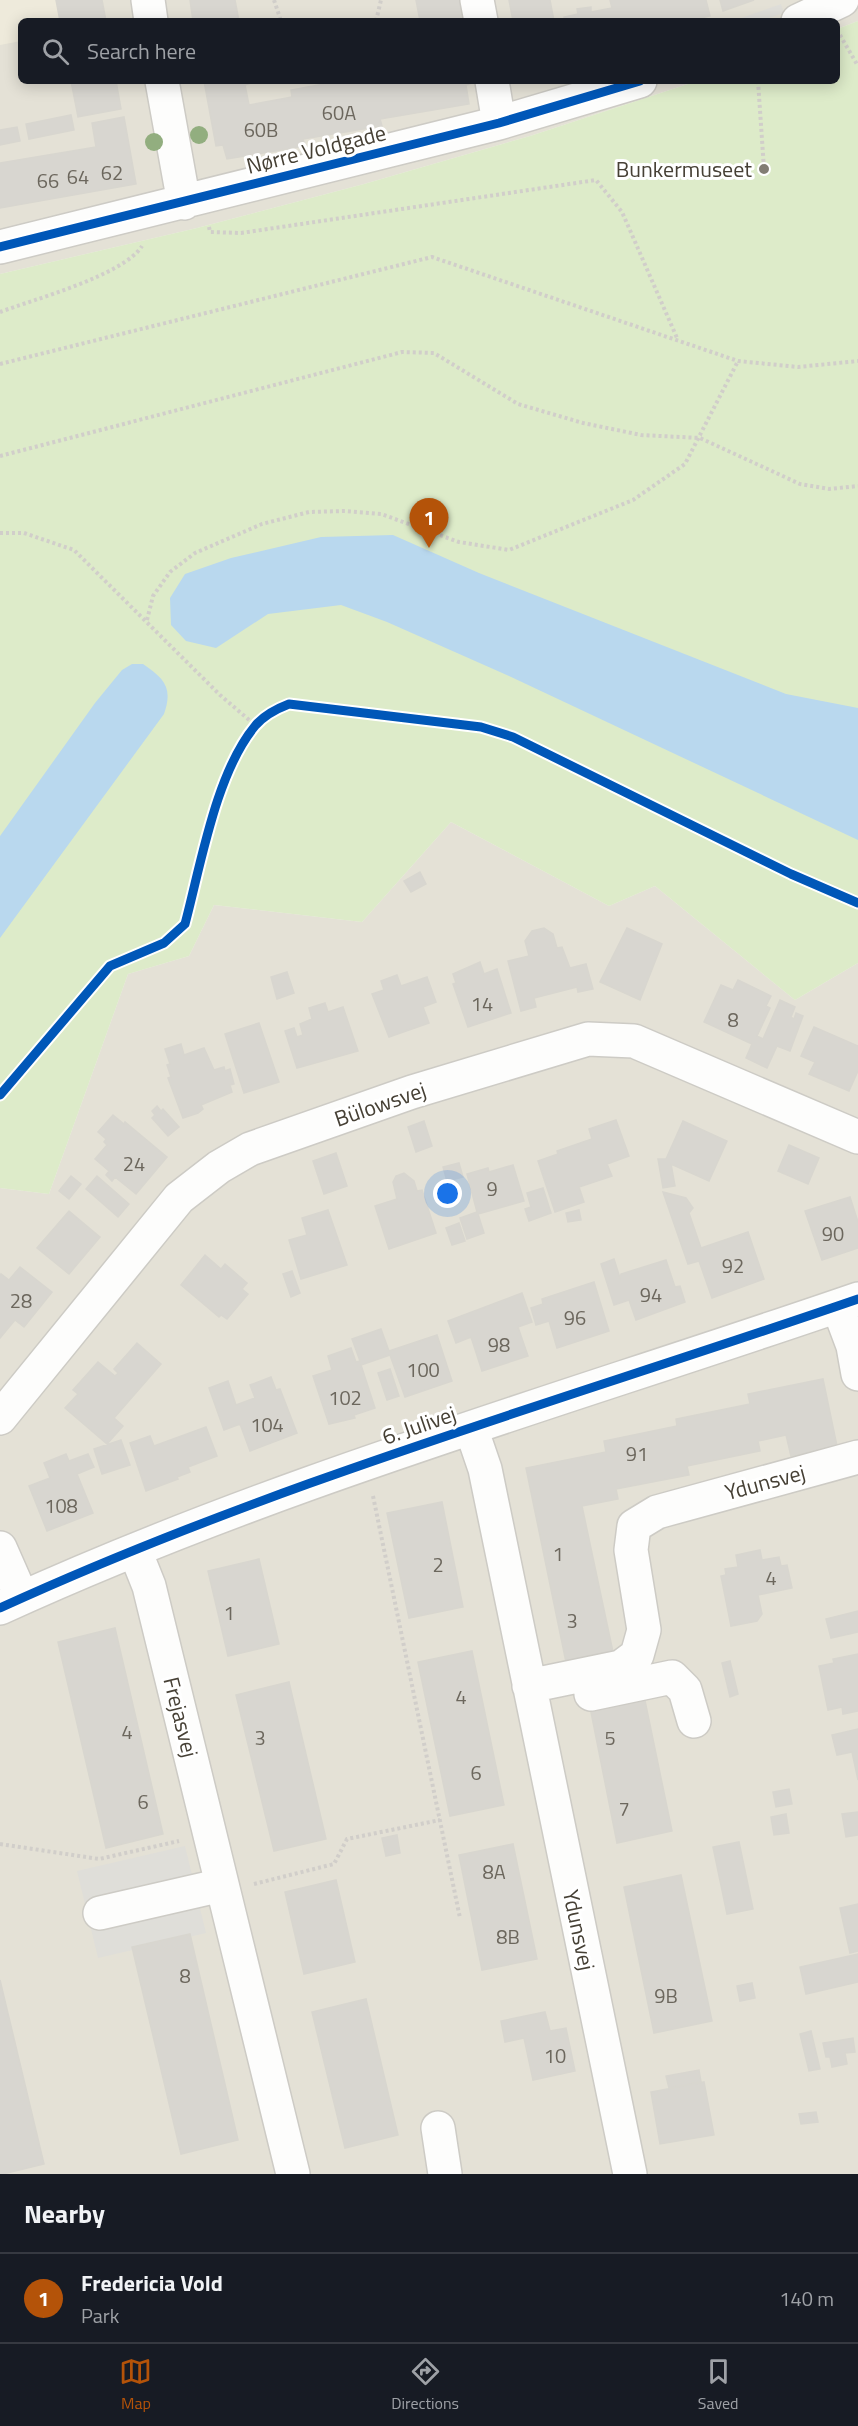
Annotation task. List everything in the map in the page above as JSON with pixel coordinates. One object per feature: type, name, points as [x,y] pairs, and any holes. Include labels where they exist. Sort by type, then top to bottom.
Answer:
[{"type":"street","points":[[148,0],[151,18]]},
{"type":"street","points":[[477,0],[480,18]]},
{"type":"street","points":[[163,84],[193,200]]},
{"type":"street","points":[[492,84],[499,123]]},
{"type":"street","name":"Nørre Voldgade","points":[[0,247],[137,215],[499,123],[630,84]]},
{"type":"street","name":"Bülowsvej","points":[[0,1418],[179,1198],[219,1167],[250,1149],[412,1092],[588,1039],[634,1041],[858,1137]]},
{"type":"street","points":[[848,1303],[852,1346],[858,1374]]},
{"type":"street","name":"6. Julivej","points":[[11,1603],[135,1551],[366,1463],[848,1303]]},
{"type":"street","name":"Ydunsvej","points":[[471,1428],[485,1469],[630,2174]]},
{"type":"street","name":"Ydunsvej","points":[[531,1696],[621,1667],[637,1655],[644,1630],[631,1550],[634,1526],[657,1512],[858,1456]]},
{"type":"street","points":[[0,1548],[11,1603]]},
{"type":"street","name":"Frejasvej","points":[[135,1551],[149,1586],[293,2174]]},
{"type":"street","points":[[531,1696],[672,1677],[685,1690],[694,1721]]},
{"type":"street","points":[[100,1913],[222,1885]]},
{"type":"street","points":[[438,2128],[445,2174]]},
{"type":"path","points":[[377,18],[381,0]]},
{"type":"path","points":[[275,1],[280,18]]},
{"type":"path","points":[[840,37],[858,66]]},
{"type":"path","points":[[758,84],[764,169]]},
{"type":"path","points":[[193,200],[210,232],[241,233],[596,180],[622,212],[678,339]]},
{"type":"path","points":[[0,312],[117,268],[137,254],[142,246],[137,215]]},
{"type":"path","points":[[0,364],[432,256],[738,361],[798,367],[858,361]]},
{"type":"path","points":[[0,456],[402,352],[434,353],[518,404],[583,423],[641,435],[700,438],[800,484],[829,489],[858,486]]},
{"type":"path","points":[[147,620],[153,596],[170,572],[195,553],[262,524],[309,512],[381,514],[459,542],[509,550],[633,500],[685,464],[738,361]]},
{"type":"path","points":[[0,533],[24,533],[74,550],[220,695],[255,725]]},
{"type":"path","points":[[366,1463],[460,1918]]},
{"type":"path","points":[[222,1885],[254,1884],[334,1864],[347,1839],[440,1820]]},
{"type":"path","points":[[0,1844],[99,1859],[210,1833]]},
{"type":"shaded area","points":[[0,0],[858,0],[858,21],[840,28],[840,18],[18,18],[18,84],[688,84],[530,136],[364,184],[197,228],[0,274]]},
{"type":"shaded area","points":[[0,0],[102,0],[105,18],[18,18],[18,42],[0,45]]},
{"type":"shaded area","points":[[781,4],[784,13],[769,18],[741,18]]},
{"type":"shaded area","points":[[451,822],[609,906],[655,886],[795,1000],[858,963],[858,2174],[0,2174],[0,1188],[49,1194],[128,974],[189,956],[214,905],[362,922]]},
{"type":"shaded area","points":[[185,1846],[206,1933],[98,1958],[77,1871]]},
{"type":"green space","points":[[858,21],[858,963],[795,1000],[655,886],[609,906],[451,822],[362,922],[214,905],[189,956],[128,974],[49,1194],[0,1188],[0,274],[197,228],[364,184],[530,136],[688,84],[840,84],[840,28]]},
{"type":"water","points":[[393,535],[479,573],[786,694],[858,708],[858,840],[509,676],[387,622],[341,605],[268,614],[216,648],[186,641],[171,625],[170,598],[185,574],[231,558],[321,537]]},
{"type":"water","points":[[132,664],[143,664],[162,680],[168,697],[164,714],[0,938],[0,836],[95,703],[122,670]]},
{"type":"building","points":[[56,0],[102,0],[105,18],[59,18]]},
{"type":"building","points":[[190,0],[235,0],[238,18],[193,18]]},
{"type":"building","points":[[416,0],[461,0],[464,18],[419,18]]},
{"type":"building","points":[[509,0],[550,0],[553,18],[512,18]]},
{"type":"building","points":[[610,0],[706,0],[710,16],[701,18],[564,18],[578,14],[577,9],[591,7],[591,12],[612,8]]},
{"type":"building","points":[[720,0],[754,0],[723,11]]},
{"type":"building","points":[[72,84],[117,84],[121,109],[78,117]]},
{"type":"building","points":[[205,84],[248,84],[245,85],[249,105],[292,97],[291,90],[324,84],[469,84],[466,85],[469,104],[380,119],[382,126],[303,139],[305,146],[227,159],[223,145],[216,146]]},
{"type":"building","points":[[71,115],[74,130],[29,139],[26,124]]},
{"type":"building","points":[[124,117],[136,184],[0,208],[0,163],[96,147],[92,123]]},
{"type":"building","points":[[17,127],[20,141],[0,145],[0,130]]},
{"type":"building","points":[[420,872],[426,884],[411,892],[404,881]]},
{"type":"building","points":[[544,928],[553,934],[557,948],[562,947],[570,968],[586,964],[593,989],[578,992],[577,987],[534,998],[536,1007],[521,1011],[508,961],[529,956],[525,941],[532,931]]},
{"type":"building","points":[[627,928],[662,944],[640,1000],[600,982]]},
{"type":"building","points":[[480,962],[484,974],[497,969],[511,1013],[468,1027],[453,984],[456,983],[453,974]]},
{"type":"building","points":[[287,972],[294,993],[277,999],[271,977]]},
{"type":"building","points":[[397,975],[401,986],[427,977],[436,1002],[423,1007],[429,1023],[389,1037],[372,994],[384,990],[381,981]]},
{"type":"building","points":[[738,980],[771,996],[766,1006],[770,1008],[757,1036],[763,1039],[780,1000],[795,1007],[791,1017],[794,1019],[796,1013],[803,1016],[790,1051],[777,1046],[767,1068],[746,1058],[752,1044],[704,1022],[721,985],[733,990]]},
{"type":"building","points":[[325,1003],[328,1012],[343,1007],[358,1051],[297,1068],[285,1031],[294,1028],[297,1037],[303,1035],[300,1024],[312,1019],[309,1008]]},
{"type":"building","points":[[259,1023],[279,1082],[244,1093],[225,1034]]},
{"type":"building","points":[[814,1027],[858,1046],[858,1071],[849,1091],[809,1074],[815,1062],[801,1056]]},
{"type":"building","points":[[181,1044],[184,1055],[204,1048],[214,1070],[224,1067],[225,1071],[230,1069],[234,1084],[230,1085],[232,1092],[201,1105],[203,1109],[198,1113],[183,1118],[168,1078],[171,1077],[167,1065],[170,1064],[165,1049]]},
{"type":"building","points":[[157,1106],[161,1111],[163,1109],[179,1127],[168,1136],[152,1118],[155,1115],[152,1111]]},
{"type":"building","points":[[113,1115],[124,1124],[125,1122],[167,1157],[136,1194],[115,1177],[112,1181],[106,1175],[109,1171],[95,1159],[107,1145],[104,1142],[106,1139],[98,1132]]},
{"type":"building","points":[[616,1120],[629,1156],[607,1164],[612,1176],[579,1187],[584,1202],[555,1212],[538,1161],[558,1154],[557,1151],[592,1139],[589,1129]]},
{"type":"building","points":[[424,1121],[432,1146],[416,1152],[408,1127]]},
{"type":"building","points":[[683,1121],[727,1141],[709,1181],[671,1164],[675,1186],[663,1188],[658,1159],[666,1159]]},
{"type":"building","points":[[789,1145],[819,1158],[808,1184],[778,1171]]},
{"type":"building","points":[[336,1153],[347,1186],[324,1194],[313,1161]]},
{"type":"building","points":[[459,1163],[463,1177],[447,1181],[443,1167]]},
{"type":"building","points":[[513,1165],[524,1201],[478,1214],[484,1233],[467,1239],[460,1218],[477,1212],[467,1174],[488,1168],[489,1172]]},
{"type":"building","points":[[404,1173],[414,1181],[417,1191],[422,1190],[436,1233],[389,1249],[375,1206],[397,1199],[393,1182],[396,1176]]},
{"type":"building","points":[[71,1176],[81,1184],[69,1199],[59,1191]]},
{"type":"building","points":[[97,1176],[129,1204],[118,1217],[86,1189]]},
{"type":"building","points":[[543,1188],[551,1213],[529,1221],[525,1209],[531,1207],[527,1193]]},
{"type":"building","points":[[663,1192],[686,1198],[693,1208],[689,1213],[701,1248],[748,1232],[764,1279],[712,1298],[699,1261],[688,1264]]},
{"type":"building","points":[[850,1197],[858,1222],[858,1248],[822,1260],[805,1211]]},
{"type":"building","points":[[328,1210],[347,1265],[301,1279],[289,1240],[307,1235],[302,1218]]},
{"type":"building","points":[[579,1210],[581,1220],[568,1222],[566,1213]]},
{"type":"building","points":[[69,1211],[100,1237],[69,1274],[37,1248]]},
{"type":"building","points":[[459,1223],[465,1241],[452,1245],[446,1228]]},
{"type":"building","points":[[205,1255],[221,1269],[225,1264],[247,1283],[242,1289],[248,1294],[227,1319],[221,1315],[219,1317],[181,1285]]},
{"type":"building","points":[[614,1259],[620,1278],[621,1274],[666,1260],[675,1287],[680,1286],[685,1302],[636,1320],[629,1300],[614,1305],[601,1264]]},
{"type":"building","points":[[20,1267],[52,1292],[24,1327],[15,1320],[0,1338],[0,1276],[1,1274],[9,1280]]},
{"type":"building","points":[[292,1271],[300,1293],[291,1297],[283,1274]]},
{"type":"building","points":[[594,1282],[609,1331],[557,1348],[549,1321],[536,1325],[531,1308],[543,1304],[542,1299]]},
{"type":"building","points":[[522,1293],[532,1322],[518,1327],[528,1356],[482,1371],[471,1337],[456,1343],[448,1321]]},
{"type":"building","points":[[381,1329],[389,1351],[437,1335],[452,1381],[405,1397],[390,1355],[361,1365],[375,1408],[354,1415],[355,1418],[329,1424],[313,1376],[332,1370],[328,1356],[351,1348],[356,1362],[360,1361],[352,1339]]},
{"type":"building","points":[[137,1343],[161,1364],[114,1418],[123,1426],[107,1444],[65,1408],[78,1394],[73,1390],[98,1362],[115,1376],[118,1373],[114,1369]]},
{"type":"building","points":[[390,1369],[399,1396],[387,1400],[378,1373]]},
{"type":"building","points":[[271,1377],[276,1390],[280,1389],[297,1433],[250,1451],[240,1424],[224,1430],[209,1388],[228,1381],[236,1405],[255,1398],[250,1385]]},
{"type":"building","points":[[823,1379],[837,1446],[791,1456],[786,1435],[758,1441],[760,1451],[687,1466],[689,1475],[616,1489],[618,1499],[582,1506],[613,1652],[566,1662],[526,1468],[606,1452],[604,1441],[677,1426],[676,1419],[750,1404],[748,1394]]},
{"type":"building","points":[[206,1427],[217,1456],[188,1467],[190,1472],[177,1477],[178,1479],[146,1491],[130,1443],[150,1436],[154,1446]]},
{"type":"building","points":[[121,1440],[130,1465],[102,1474],[94,1449]]},
{"type":"building","points":[[66,1454],[69,1461],[88,1454],[94,1467],[77,1474],[93,1513],[47,1531],[29,1486],[50,1478],[44,1463]]},
{"type":"building","points":[[442,1502],[463,1607],[409,1618],[387,1513]]},
{"type":"building","points":[[760,1550],[762,1560],[779,1557],[781,1566],[787,1565],[792,1588],[758,1595],[762,1614],[757,1621],[731,1626],[721,1576],[726,1575],[725,1569],[738,1567],[736,1555]]},
{"type":"building","points":[[259,1559],[279,1644],[228,1656],[208,1571]]},
{"type":"building","points":[[858,1611],[858,1632],[831,1638],[826,1619]]},
{"type":"building","points":[[115,1628],[163,1834],[106,1848],[58,1642]]},
{"type":"building","points":[[472,1651],[504,1805],[450,1816],[418,1662]]},
{"type":"building","points":[[858,1654],[858,1711],[843,1714],[842,1707],[828,1710],[819,1666],[834,1663],[833,1659]]},
{"type":"building","points":[[730,1661],[738,1694],[730,1697],[722,1663]]},
{"type":"building","points":[[289,1682],[326,1839],[274,1851],[236,1695]]},
{"type":"building","points":[[643,1691],[672,1831],[617,1843],[589,1702]]},
{"type":"building","points":[[858,1729],[858,1780],[852,1752],[837,1755],[832,1735]]},
{"type":"building","points":[[789,1789],[792,1804],[776,1807],[773,1792]]},
{"type":"building","points":[[858,1812],[858,1835],[846,1837],[842,1814]]},
{"type":"building","points":[[786,1814],[789,1833],[774,1835],[771,1817]]},
{"type":"building","points":[[397,1835],[400,1853],[386,1856],[382,1838]]},
{"type":"building","points":[[739,1842],[753,1909],[727,1914],[713,1847]]},
{"type":"building","points":[[513,1844],[537,1959],[482,1970],[459,1855]]},
{"type":"building","points":[[681,1875],[712,2021],[654,2033],[624,1887]]},
{"type":"building","points":[[336,1880],[355,1962],[304,1974],[285,1892]]},
{"type":"building","points":[[858,1904],[858,1951],[850,1953],[840,1908]]},
{"type":"building","points":[[190,1934],[238,2140],[181,2154],[132,1947]]},
{"type":"building","points":[[858,1954],[858,1982],[806,1994],[800,1967]]},
{"type":"building","points":[[0,1980],[44,2164],[3,2174],[0,2174]]},
{"type":"building","points":[[752,1983],[755,1998],[740,2001],[737,1986]]},
{"type":"building","points":[[366,1999],[398,2135],[345,2148],[312,2012]]},
{"type":"building","points":[[545,2012],[550,2031],[566,2028],[575,2071],[533,2080],[524,2038],[505,2042],[501,2021]]},
{"type":"building","points":[[811,2031],[820,2069],[809,2071],[800,2034]]},
{"type":"building","points":[[853,2038],[855,2052],[845,2053],[847,2064],[832,2067],[830,2057],[826,2057],[823,2043]]},
{"type":"building","points":[[699,2070],[701,2082],[669,2088],[666,2076]]},
{"type":"building","points":[[704,2082],[714,2135],[660,2144],[651,2092]]},
{"type":"building","points":[[816,2112],[818,2122],[801,2124],[799,2114]]},
{"type":"cycle path","points":[[0,247],[499,123],[630,84]]},
{"type":"cycle path","points":[[0,1095],[110,966],[164,943],[185,924],[211,820],[230,768],[241,746],[255,726],[270,713],[289,704],[481,727],[513,737],[791,874],[858,903]]},
{"type":"cycle path","points":[[0,1608],[105,1562],[318,1481],[425,1443],[858,1299]]},
{"type":"place","name":"Bunkermuseet","points":[[764,169]]},
{"type":"place","name":"Fredericia Vold","points":[[429,548]]}]
